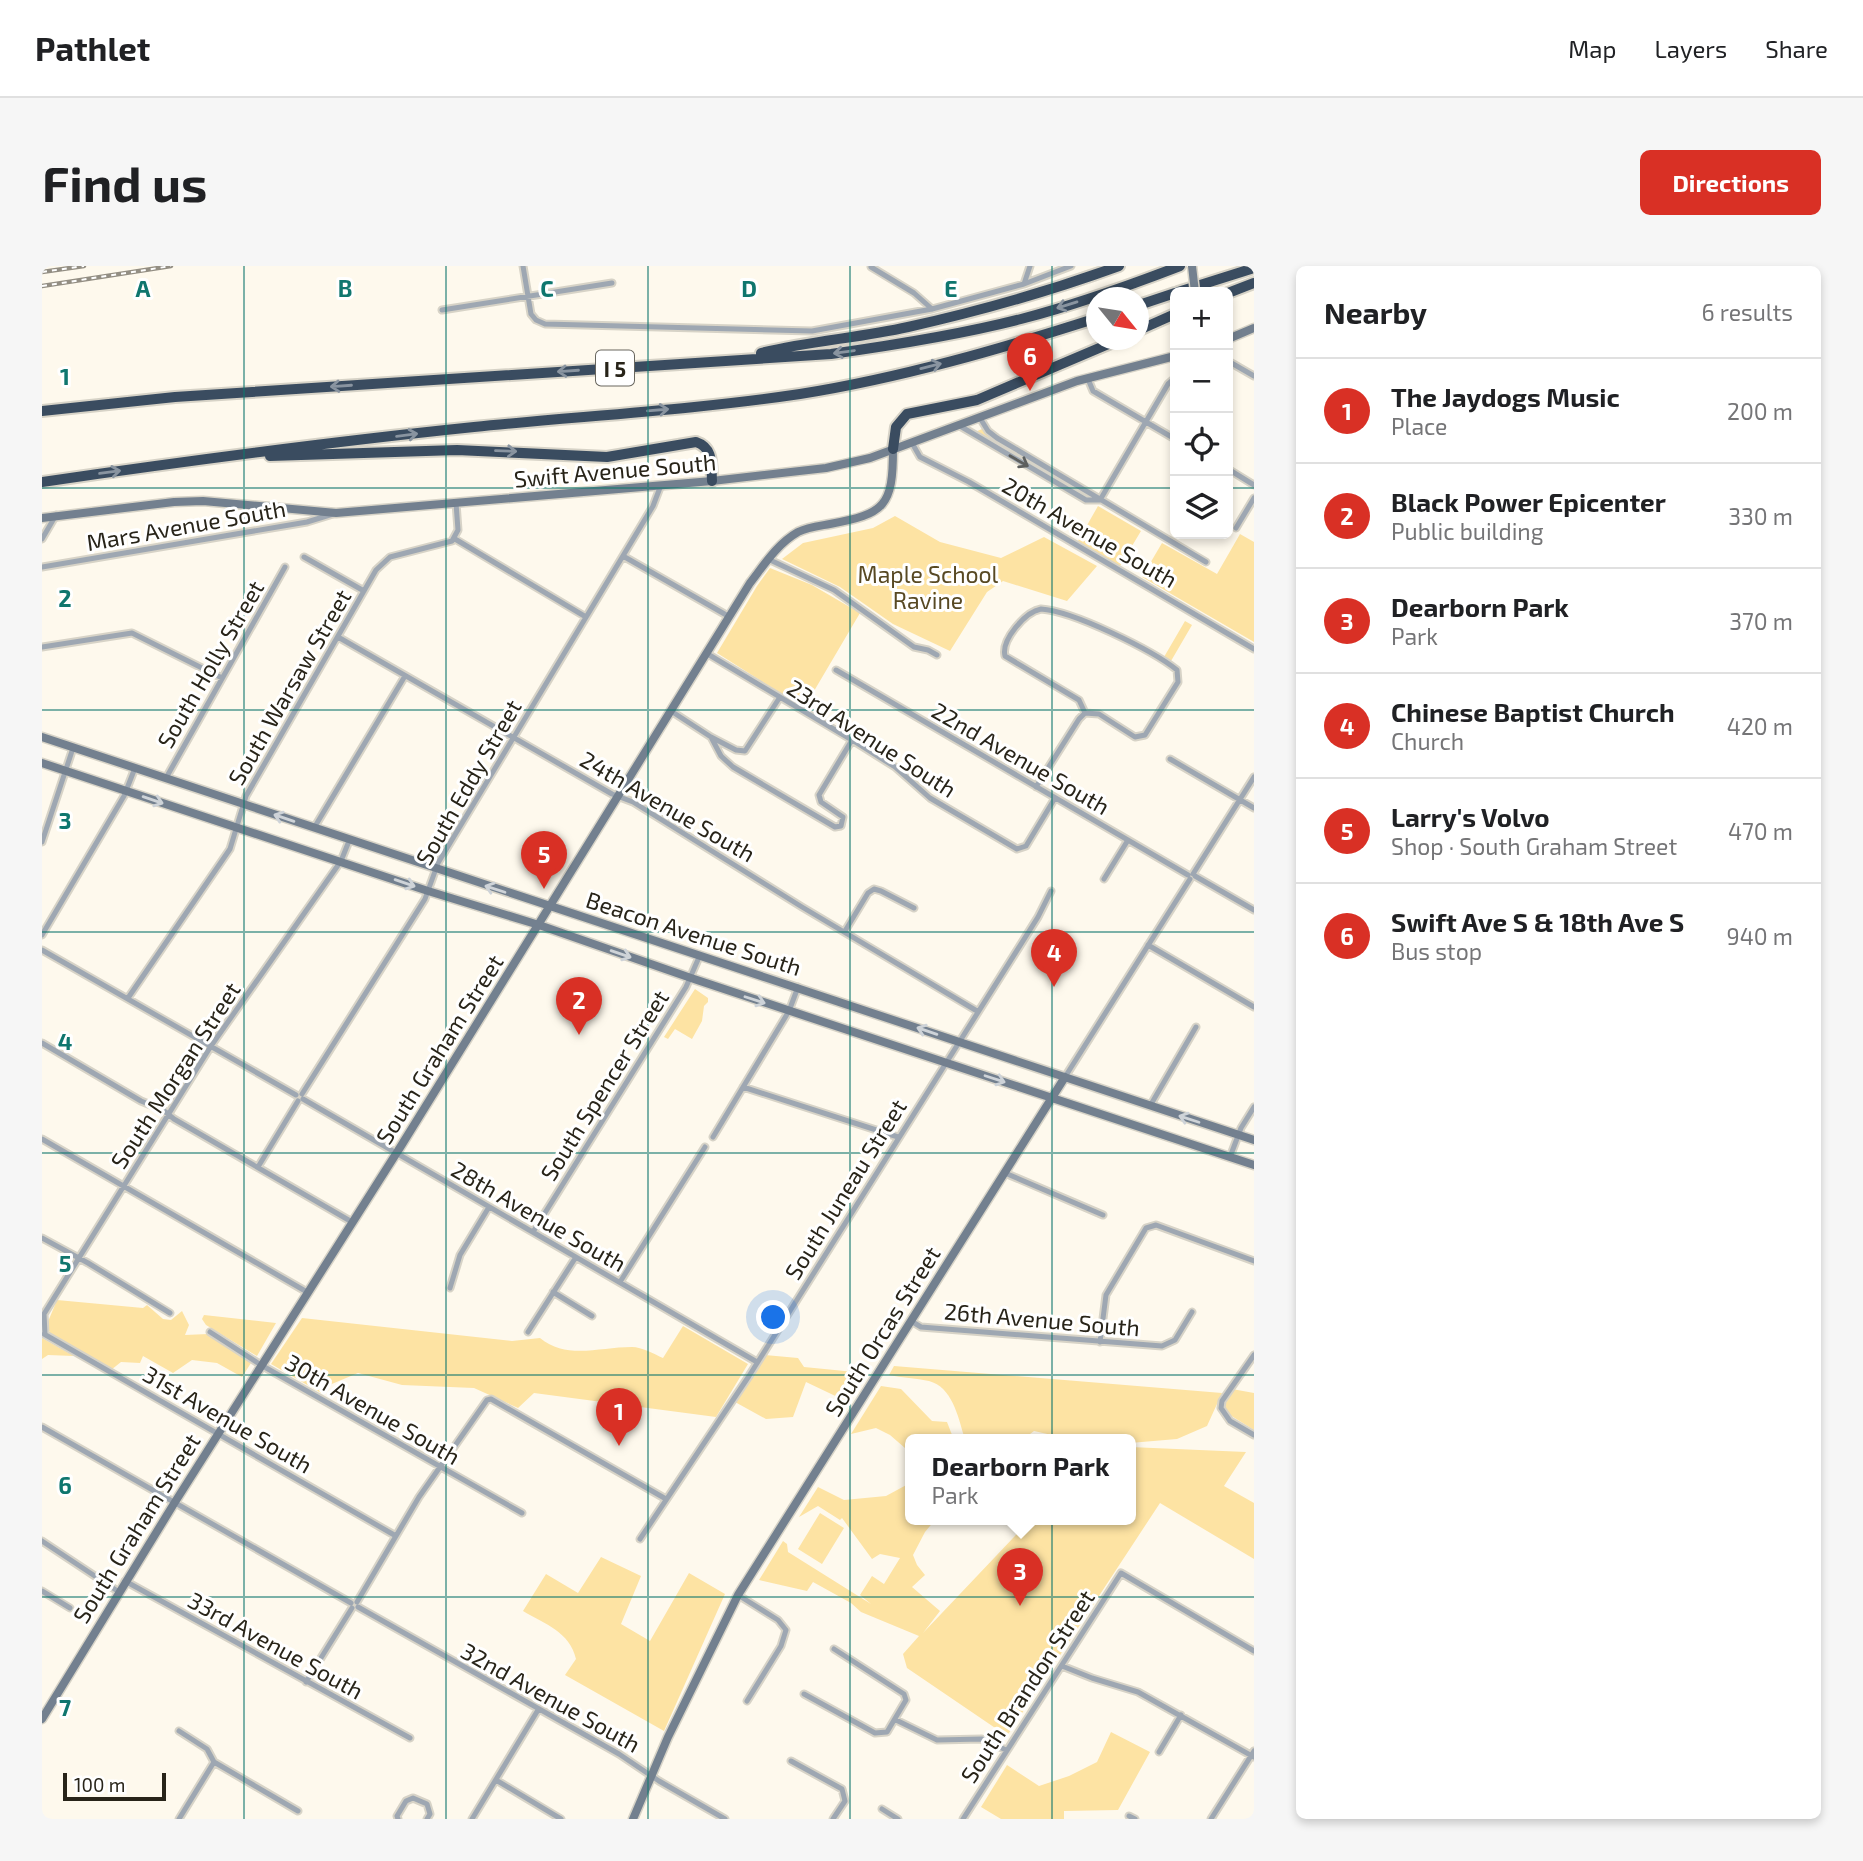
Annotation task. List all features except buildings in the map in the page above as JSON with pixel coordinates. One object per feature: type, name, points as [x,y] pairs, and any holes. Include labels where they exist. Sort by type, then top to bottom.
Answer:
[{"type":"highway","points":[[734,360],[790,346],[908,327],[1045,292],[1119,266]]},
{"type":"highway","name":"I 5","points":[[42,411],[189,396],[831,354],[971,331],[1086,300],[1180,266]]},
{"type":"highway","points":[[1237,274],[1248,266]]},
{"type":"highway","points":[[1196,287],[1254,268]]},
{"type":"highway","points":[[1233,291],[1254,283]]},
{"type":"highway","points":[[1149,302],[1170,295]]},
{"type":"highway","points":[[1149,326],[1170,316]]},
{"type":"highway","name":"I 5","points":[[42,482],[218,456],[802,393],[994,350],[1086,321]]},
{"type":"highway","points":[[893,449],[896,427],[907,414],[977,400],[1094,350]]},
{"type":"highway","points":[[218,456],[303,456],[457,450],[607,457],[696,442],[705,445],[710,452],[712,481]]},
{"type":"street","points":[[523,266],[531,314],[545,324],[812,331],[932,309],[1024,284],[1071,266]]},
{"type":"street","points":[[1024,284],[1030,266]]},
{"type":"street","points":[[1192,266],[1194,287]]},
{"type":"street","points":[[871,267],[914,293],[932,309]]},
{"type":"street","points":[[442,310],[612,283]]},
{"type":"street","points":[[1233,337],[1254,328]]},
{"type":"street","name":"Swift Avenue South","points":[[42,518],[202,501],[336,513],[712,481],[826,468],[870,458],[1088,379],[1170,357]]},
{"type":"street","points":[[1233,364],[1254,376]]},
{"type":"street","points":[[1088,379],[1093,391],[1170,436]]},
{"type":"street","points":[[1100,500],[1170,381]]},
{"type":"street","points":[[980,418],[991,434],[1206,562]]},
{"type":"street","points":[[960,426],[1086,500],[1100,500]]},
{"type":"street","name":"20th Avenue South","points":[[912,443],[920,457],[969,482],[1254,649]]},
{"type":"street","name":"South Graham Street","points":[[42,1718],[125,1581],[619,797],[728,616],[780,544],[802,530],[858,519],[876,510],[891,490],[893,449]]},
{"type":"street","points":[[1233,472],[1254,485]]},
{"type":"street","name":"South Eddy Street","points":[[258,1167],[428,891],[435,869],[657,499],[661,485]]},
{"type":"street","points":[[1236,528],[1254,498]]},
{"type":"street","points":[[456,503],[458,530],[455,539],[586,617]]},
{"type":"street","name":"Mars Avenue South","points":[[42,567],[307,522],[336,513]]},
{"type":"street","points":[[42,539],[56,515]]},
{"type":"street","name":"South Warsaw Street","points":[[128,998],[230,849],[243,804],[380,564],[390,557],[450,543],[455,539]]},
{"type":"street","points":[[623,555],[728,616]]},
{"type":"street","points":[[304,558],[364,591]]},
{"type":"street","points":[[768,559],[834,590],[914,647],[937,655]]},
{"type":"street","name":"South Holly Street","points":[[166,778],[285,567]]},
{"type":"street","points":[[1036,787],[1085,713],[1095,713],[1135,737],[1143,736],[1178,682],[1179,674],[1173,667],[1112,633],[1069,616],[1041,609],[1029,613],[1020,621],[1004,653],[1011,660],[1079,700],[1085,713]]},
{"type":"street","points":[[42,647],[132,633],[222,678]]},
{"type":"street","name":"24th Avenue South","points":[[338,637],[664,820],[977,1011]]},
{"type":"street","name":"23rd Avenue South","points":[[706,653],[895,767],[930,798],[1013,847],[1020,849],[1026,846],[1055,798]]},
{"type":"street","name":"22nd Avenue South","points":[[836,670],[1254,910]]},
{"type":"street","points":[[314,828],[405,676]]},
{"type":"street","points":[[671,711],[711,737],[736,750],[746,751],[780,697]]},
{"type":"street","name":"Beacon Avenue South","points":[[42,737],[1254,1140]]},
{"type":"street","points":[[711,737],[721,756],[733,767],[831,826],[841,827],[844,817],[819,799],[852,740]]},
{"type":"street","points":[[42,842],[73,748]]},
{"type":"street","points":[[1170,759],[1254,808]]},
{"type":"street","name":"Beacon Avenue South","points":[[42,763],[539,925],[1254,1165]]},
{"type":"street","name":"South Holly Street","points":[[42,935],[127,790],[135,768]]},
{"type":"street","name":"South Orcas Street","points":[[633,1819],[696,1678],[738,1595],[1254,777]]},
{"type":"street","points":[[1104,879],[1128,840]]},
{"type":"street","name":"South Morgan Street","points":[[43,1333],[43,1314],[211,1046],[341,860],[349,841]]},
{"type":"street","points":[[845,931],[868,893],[874,889],[914,908]]},
{"type":"street","name":"South Juneau Street","points":[[640,1539],[757,1362],[1038,917],[1051,891]]},
{"type":"street","points":[[1148,945],[1254,1007]]},
{"type":"street","name":"28th Avenue South","points":[[42,950],[757,1362]]},
{"type":"street","name":"South Spencer Street","points":[[533,1232],[691,978],[700,955]]},
{"type":"street","points":[[713,1137],[789,1011],[798,987]]},
{"type":"street","points":[[1150,1106],[1196,1027]]},
{"type":"street","points":[[42,1043],[352,1222]]},
{"type":"street","points":[[743,1087],[898,1137]]},
{"type":"street","points":[[1230,1157],[1254,1107]]},
{"type":"street","points":[[42,1139],[307,1292]]},
{"type":"street","points":[[620,1282],[705,1147]]},
{"type":"street","points":[[1004,1173],[1104,1215]]},
{"type":"street","points":[[450,1288],[460,1255],[489,1207]]},
{"type":"street","points":[[1100,1342],[1106,1295],[1146,1228],[1156,1224],[1254,1261]]},
{"type":"street","points":[[42,1238],[170,1313]]},
{"type":"street","points":[[528,1332],[576,1256]]},
{"type":"street","points":[[553,1292],[592,1316]]},
{"type":"street","name":"26th Avenue South","points":[[911,1321],[921,1327],[1162,1346],[1171,1344],[1192,1312]]},
{"type":"street","name":"30th Avenue South","points":[[209,1332],[261,1365],[522,1513]]},
{"type":"street","name":"31st Avenue South","points":[[43,1333],[396,1536]]},
{"type":"street","points":[[1254,1355],[1222,1401],[1221,1408],[1230,1421],[1254,1436]]},
{"type":"street","points":[[306,1682],[440,1466],[487,1400],[491,1399],[666,1499]]},
{"type":"street","name":"32nd Avenue South","points":[[42,1427],[619,1754],[725,1819]]},
{"type":"street","points":[[42,1542],[119,1592]]},
{"type":"street","name":"South Brandon Street","points":[[963,1819],[1121,1573],[1254,1651]]},
{"type":"street","name":"33rd Avenue South","points":[[125,1581],[410,1738]]},
{"type":"street","points":[[42,1591],[70,1608]]},
{"type":"street","points":[[738,1595],[778,1620],[786,1630],[781,1646],[747,1701]]},
{"type":"street","points":[[804,1694],[875,1733],[887,1732],[896,1720],[906,1700],[904,1694],[834,1649]]},
{"type":"street","points":[[1062,1666],[1092,1678],[1124,1686],[1253,1754],[1211,1819]]},
{"type":"street","points":[[472,1819],[538,1710]]},
{"type":"street","points":[[1159,1752],[1181,1715]]},
{"type":"street","points":[[896,1720],[937,1740],[982,1739],[1006,1750]]},
{"type":"street","points":[[179,1731],[207,1749],[214,1762],[298,1811]]},
{"type":"street","points":[[179,1819],[214,1762]]},
{"type":"street","points":[[791,1762],[842,1790],[845,1801],[833,1819]]},
{"type":"street","points":[[496,1780],[559,1818]]},
{"type":"street","points":[[398,1819],[397,1816],[406,1801],[413,1798],[427,1804],[430,1814],[427,1819]]},
{"type":"street","points":[[882,1809],[898,1819]]},
{"type":"green space","points":[[982,429],[1063,478],[1091,498],[975,432]]},
{"type":"green space","points":[[1098,506],[1141,531],[1120,566],[1078,541]]},
{"type":"green space","name":"Maple School Ravine","points":[[895,516],[940,542],[1001,558],[1044,537],[1097,566],[1067,601],[1003,581],[987,592],[950,651],[893,624],[840,587],[782,559],[803,543],[873,528]]},
{"type":"green space","points":[[1240,534],[1254,542],[1254,642],[1142,577],[1162,543],[1217,574]]},
{"type":"green space","points":[[770,568],[812,585],[860,613],[804,708],[717,653]]},
{"type":"green space","points":[[1185,621],[1192,625],[1171,661],[1164,657]]},
{"type":"green space","points":[[695,989],[708,998],[708,1002],[692,1039],[675,1029],[668,1039],[664,1037]]},
{"type":"green space","points":[[57,1300],[143,1308],[147,1305],[163,1319],[171,1320],[182,1311],[189,1325],[185,1335],[208,1334],[251,1363],[242,1377],[217,1363],[192,1360],[173,1373],[143,1356],[140,1363],[121,1362],[111,1370],[50,1334],[47,1324]]},
{"type":"green space","points":[[204,1315],[276,1323],[257,1356],[206,1325],[202,1319]]},
{"type":"green space","points":[[302,1318],[512,1341],[540,1338],[550,1345],[572,1351],[636,1347],[663,1358],[683,1326],[748,1364],[716,1417],[534,1393],[518,1408],[474,1388],[402,1385],[358,1373],[327,1386],[321,1393],[271,1364]]},
{"type":"green space","points":[[42,1338],[74,1356],[48,1355],[42,1359]]},
{"type":"green space","points":[[765,1355],[798,1358],[804,1367],[865,1373],[848,1402],[806,1382],[793,1417],[766,1419],[735,1402]]},
{"type":"green space","points":[[894,1366],[1222,1393],[1207,1426],[1177,1439],[1136,1442],[1136,1434],[1047,1434],[1034,1431],[1030,1434],[963,1434],[953,1403],[937,1384],[889,1375]]},
{"type":"green space","points":[[881,1386],[901,1389],[932,1421],[947,1422],[952,1434],[905,1434],[905,1448],[890,1435],[876,1428],[851,1434]]},
{"type":"green space","points":[[1232,1389],[1254,1393],[1254,1430],[1225,1412],[1224,1402]]},
{"type":"green space","points":[[1136,1447],[1246,1452],[1224,1486],[1254,1503],[1254,1559],[1160,1503],[1007,1736],[907,1668],[903,1654],[919,1636],[861,1612],[851,1603],[813,1582],[807,1591],[759,1580],[783,1541],[787,1544],[788,1552],[871,1604],[860,1595],[872,1576],[884,1584],[900,1558],[880,1554],[872,1559],[842,1518],[840,1520],[818,1506],[799,1517],[818,1487],[844,1500],[886,1496],[905,1486],[905,1525],[931,1525],[913,1555],[925,1575],[912,1587],[940,1611],[923,1633],[1025,1525],[1136,1525]]},
{"type":"green space","points":[[820,1513],[844,1528],[822,1564],[798,1549]]},
{"type":"green space","points":[[601,1557],[641,1576],[621,1624],[650,1641],[689,1573],[725,1594],[664,1731],[565,1675],[576,1659],[568,1642],[555,1630],[523,1611],[546,1574],[578,1593]]},
{"type":"green space","points":[[1111,1732],[1150,1752],[1118,1810],[1064,1811],[1064,1819],[1001,1819],[981,1807],[1007,1765],[1039,1786],[1069,1776],[1097,1762]]},
{"type":"railway","points":[[42,272],[84,266]]},
{"type":"railway","points":[[42,286],[171,266]]},
{"type":"place","name":"Swift Ave S & 18th Ave S","points":[[1030,391]]},
{"type":"place","name":"Larry's Volvo","points":[[544,889]]},
{"type":"place","name":"Chinese Baptist Church","points":[[1054,987]]},
{"type":"place","name":"Black Power Epicenter","points":[[579,1035]]},
{"type":"place","name":"The Jaydogs Music","points":[[619,1446]]},
{"type":"place","name":"Dearborn Park","points":[[1020,1606]]}]
